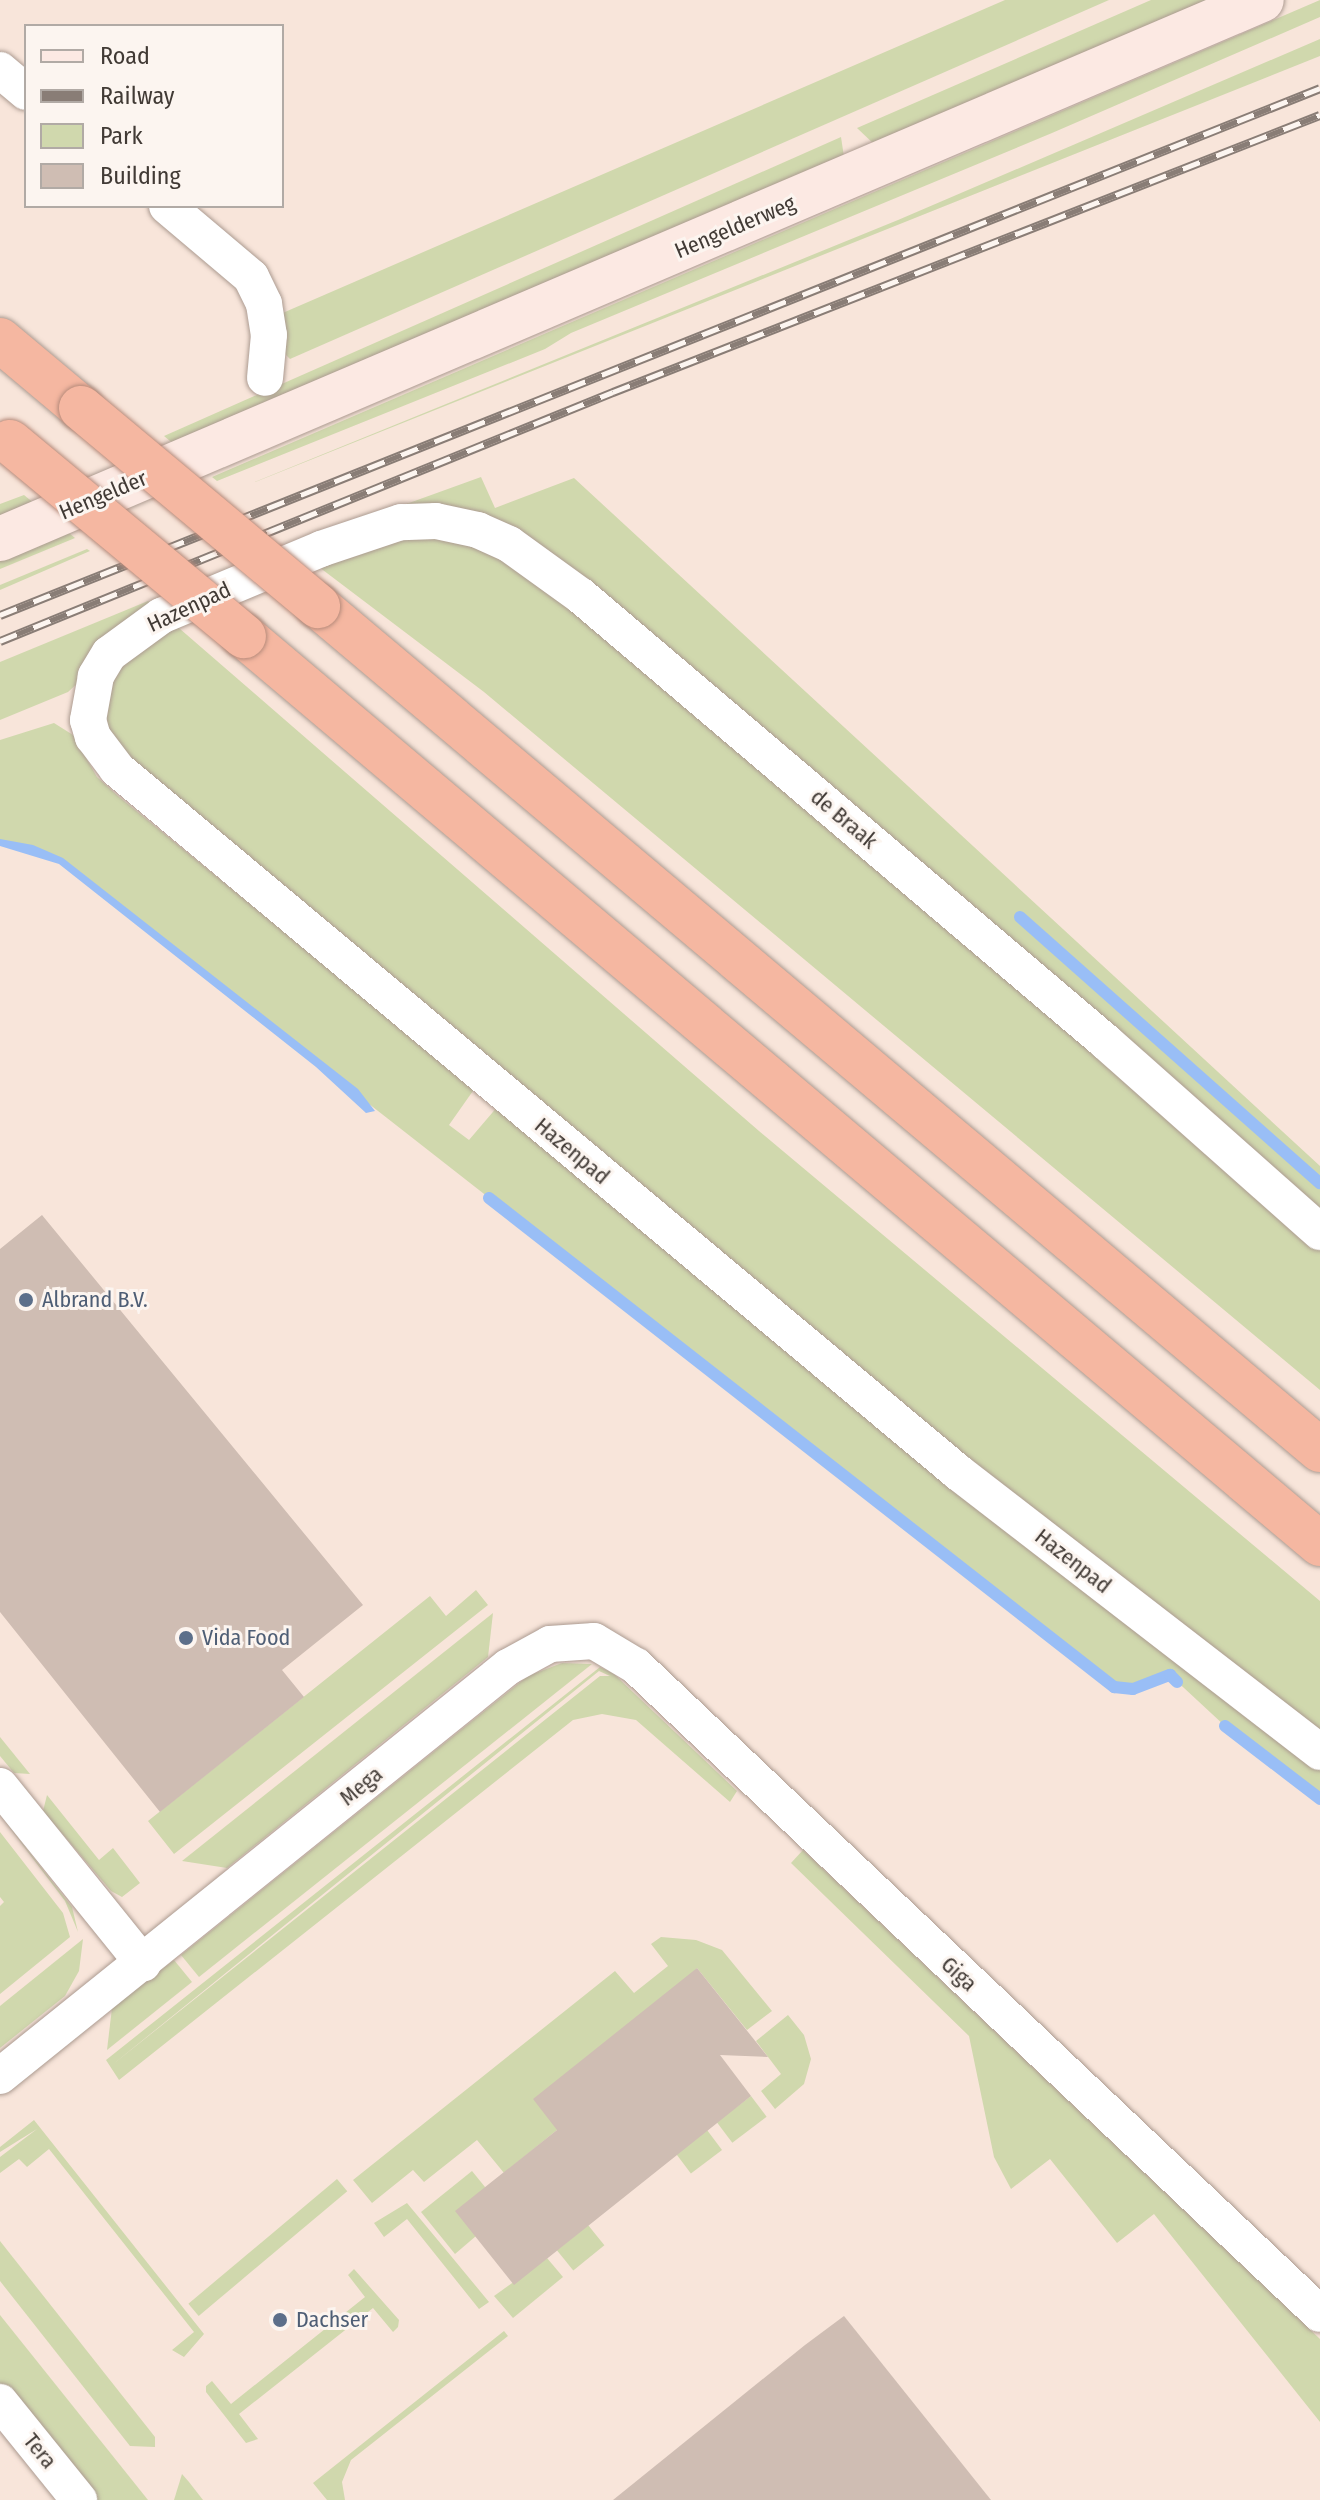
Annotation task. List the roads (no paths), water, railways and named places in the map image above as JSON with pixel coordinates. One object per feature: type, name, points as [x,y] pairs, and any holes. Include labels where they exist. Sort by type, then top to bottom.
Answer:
[{"type":"highway","points":[[0,340],[1320,1450]]},
{"type":"highway","points":[[5,437],[1320,1544]]},
{"type":"main road","name":"Hengelderweg","points":[[206,451],[1262,0]]},
{"type":"main road","name":"Hengelder","points":[[0,539],[206,451]]},
{"type":"street","points":[[0,70],[24,90]]},
{"type":"street","points":[[169,208],[251,277],[264,304],[269,335],[265,378]]},
{"type":"street","name":"de Braak","points":[[321,549],[401,522],[436,521],[478,530],[542,566],[937,897],[1320,1232]]},
{"type":"street","name":"Hazenpad","points":[[321,549],[161,616],[117,647],[96,676],[88,703],[88,720],[103,753],[947,1463],[1320,1752]]},
{"type":"street","name":"Giga","points":[[594,1641],[636,1666],[1320,2314]]},
{"type":"street","name":"Mega","points":[[0,2076],[508,1667],[550,1644],[594,1641]]},
{"type":"street","points":[[0,1786],[143,1963]]},
{"type":"street","name":"Tera","points":[[0,2402],[79,2500]]},
{"type":"water","points":[[0,839],[33,845],[63,858],[358,1089],[375,1111],[366,1113],[316,1067],[59,864],[0,846]]},
{"type":"waterway","points":[[1020,917],[1320,1183]]},
{"type":"waterway","points":[[489,1198],[1114,1687],[1133,1689],[1170,1675],[1177,1682]]},
{"type":"waterway","points":[[1225,1726],[1320,1799]]},
{"type":"railway","points":[[0,615],[1320,88]]},
{"type":"railway","points":[[0,641],[613,392],[1320,115]]},
{"type":"place","name":"Albrand B.V.","points":[[26,1300]]},
{"type":"place","name":"Vida Food","points":[[186,1638]]},
{"type":"place","name":"Dachser","points":[[280,2320]]}]
